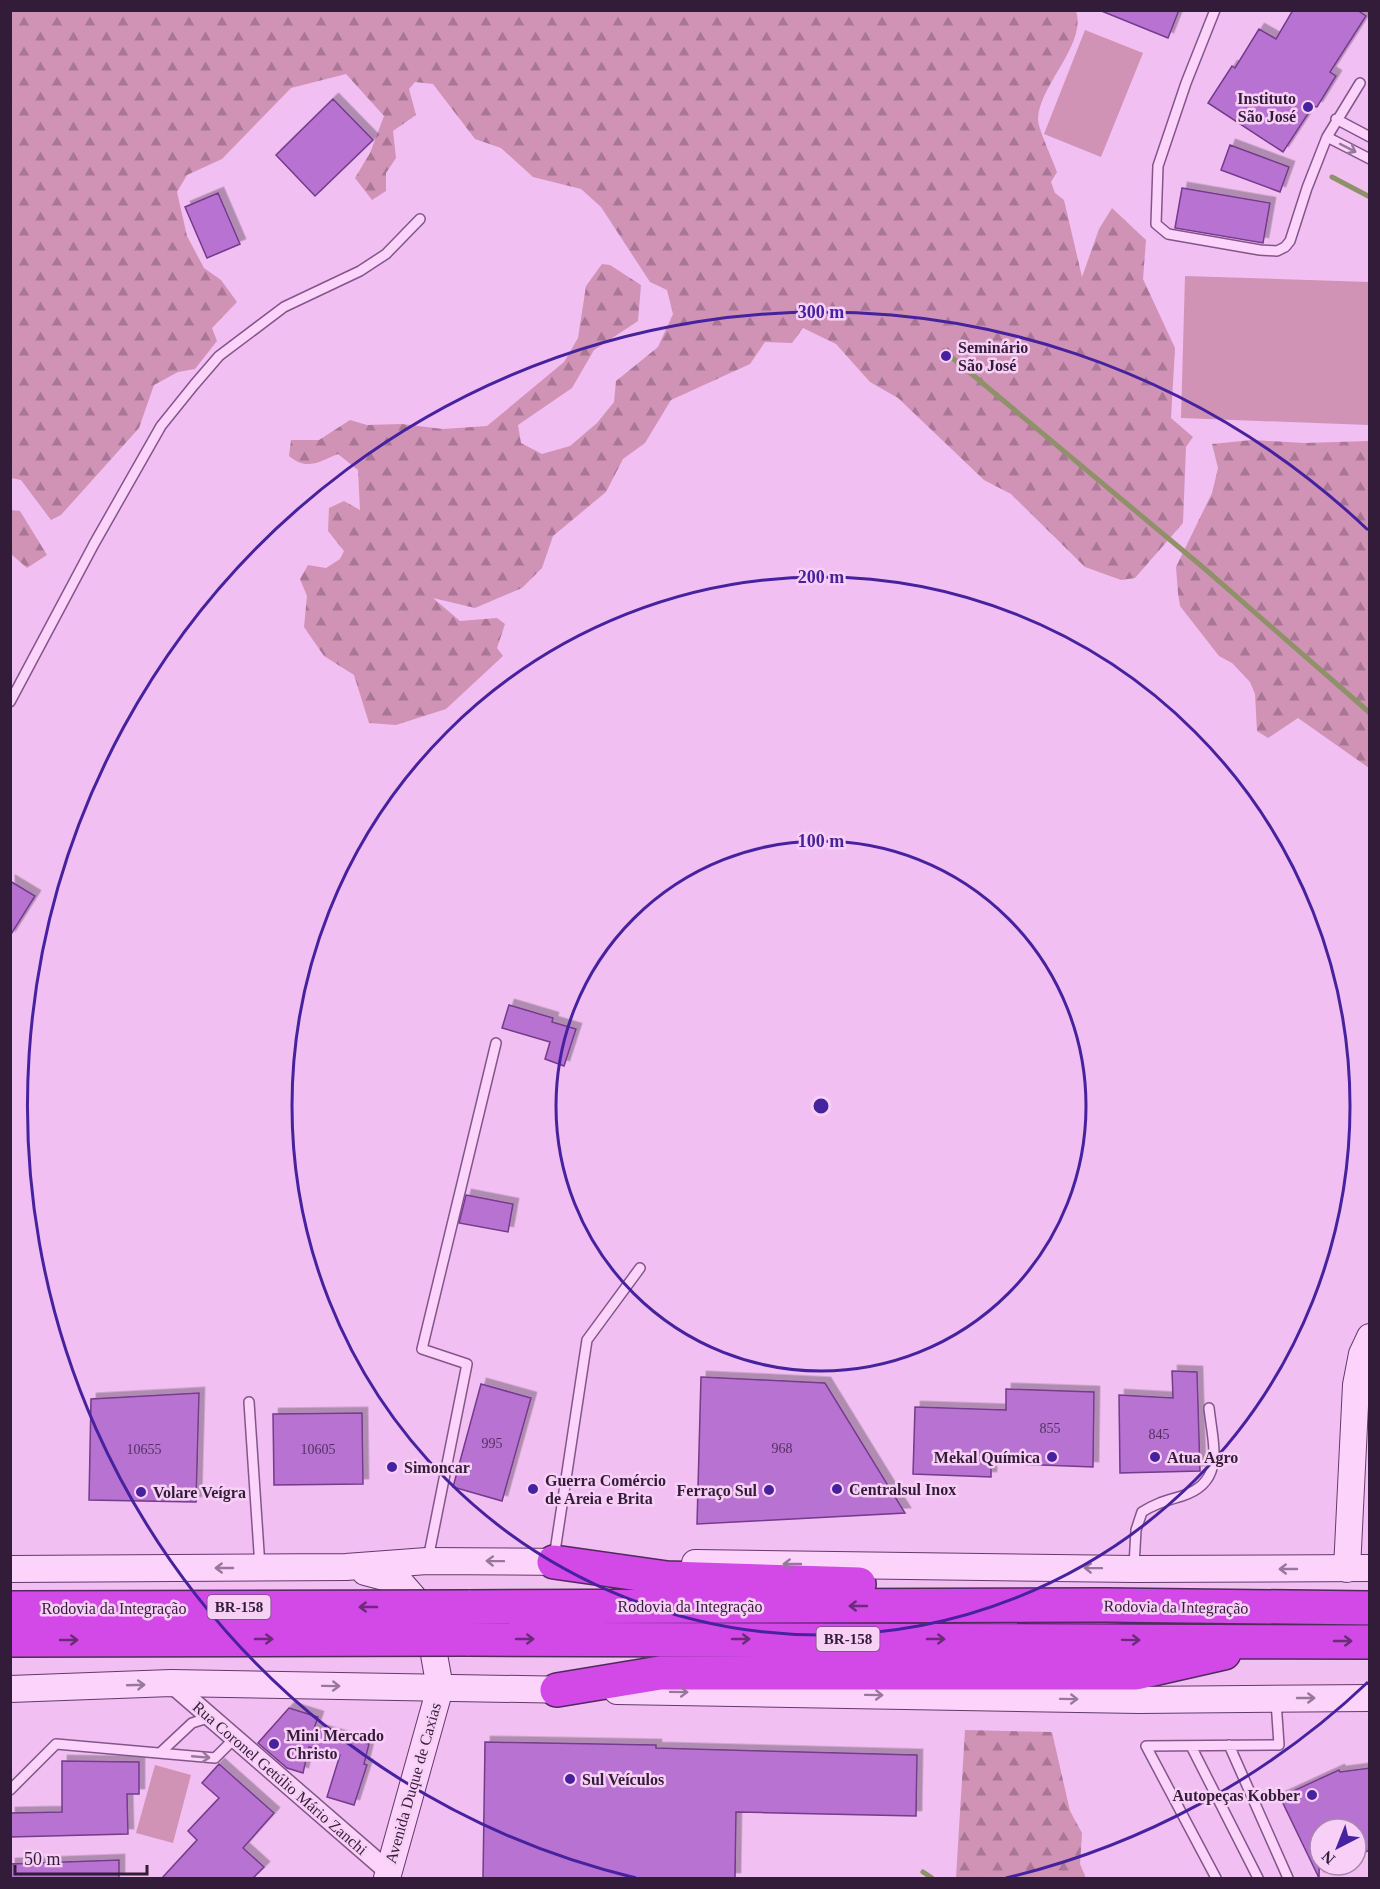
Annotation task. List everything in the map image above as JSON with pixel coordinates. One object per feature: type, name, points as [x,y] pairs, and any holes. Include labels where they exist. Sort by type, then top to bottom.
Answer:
[{"type":"highway","name":"BR-158","points":[[554,1562],[667,1578],[1232,1598],[1270,1608]]},
{"type":"highway","name":"Rodovia da Integração","points":[[10,1608],[1105,1605],[1370,1608]]},
{"type":"highway","name":"Rodovia da Integração","points":[[10,1640],[1370,1642]]},
{"type":"highway","name":"BR-158","points":[[557,1690],[660,1673],[1136,1673],[1275,1641]]},
{"type":"main road","points":[[1358,1568],[1356,1385],[1362,1354],[1370,1337]]},
{"type":"main road","name":"BR-158","points":[[13,1567],[346,1568],[428,1561],[1134,1569],[1358,1568]]},
{"type":"main road","points":[[346,1568],[399,1581],[413,1597],[428,1621],[440,1688]]},
{"type":"main road","name":"BR-158","points":[[12,1688],[171,1683],[1139,1700],[1370,1698]]},
{"type":"main road","name":"Avenida Duque de Caxias","points":[[388,1875],[440,1688]]},
{"type":"street","name":"Rua Coronel Getúlio Mário Zanchi","points":[[171,1683],[388,1875]]},
{"type":"lane","points":[[1215,10],[1186,83],[1158,166],[1156,224],[1168,234],[1260,250],[1277,251],[1285,247],[1290,241],[1327,137],[1360,83]]},
{"type":"lane","points":[[1336,119],[1370,137]]},
{"type":"lane","points":[[1327,137],[1370,159]]},
{"type":"lane","points":[[10,702],[94,544],[161,426],[206,370],[219,356],[284,307],[360,272],[386,254],[420,219]]},
{"type":"lane","points":[[428,1561],[467,1364],[422,1349],[496,1043]]},
{"type":"lane","points":[[554,1562],[587,1340],[640,1268]]},
{"type":"lane","points":[[249,1402],[260,1568]]},
{"type":"lane","points":[[1134,1569],[1136,1530],[1142,1512],[1158,1502],[1183,1496],[1202,1488],[1210,1475],[1215,1459],[1209,1408]]},
{"type":"lane","points":[[1216,1878],[1146,1746],[1279,1745],[1276,1698]]},
{"type":"lane","points":[[160,1753],[192,1723],[211,1718]]},
{"type":"lane","points":[[10,1790],[57,1744],[215,1758],[235,1738]]},
{"type":"lane","points":[[1229,1745],[1288,1878]]},
{"type":"lane","points":[[1191,1746],[1258,1878]]},
{"type":"green space","points":[[11,10],[1076,11],[1078,24],[1075,37],[1046,92],[1038,119],[1057,172],[1051,182],[1055,193],[1064,200],[1082,277],[1099,229],[1112,208],[1146,240],[1143,279],[1175,348],[1171,418],[1193,437],[1186,447],[1183,523],[1135,578],[1121,580],[1085,567],[1011,494],[984,480],[898,398],[870,382],[836,344],[803,328],[792,343],[765,342],[750,364],[671,400],[645,443],[623,459],[606,492],[553,536],[542,568],[522,588],[475,608],[433,598],[460,621],[497,618],[505,624],[497,648],[503,656],[446,709],[396,725],[369,723],[354,675],[324,656],[304,627],[307,596],[300,579],[308,565],[326,568],[340,559],[344,551],[328,531],[329,508],[344,501],[360,510],[358,470],[338,454],[313,464],[295,461],[289,456],[291,440],[319,440],[350,420],[367,425],[402,424],[443,429],[487,426],[564,362],[578,338],[586,286],[602,264],[610,265],[641,285],[638,321],[594,350],[572,388],[518,425],[521,443],[542,454],[570,446],[597,423],[614,402],[616,381],[658,347],[673,314],[667,290],[650,282],[601,207],[581,189],[533,177],[501,148],[475,139],[433,84],[415,82],[409,89],[416,115],[393,131],[396,158],[386,173],[386,191],[372,200],[355,178],[370,153],[384,116],[346,74],[291,88],[222,159],[187,175],[177,192],[187,236],[204,268],[221,280],[237,302],[212,328],[217,341],[195,369],[178,372],[154,385],[139,428],[61,515],[51,520],[21,480],[11,478]]},
{"type":"green space","points":[[1085,30],[1143,53],[1101,157],[1044,134]]},
{"type":"green space","points":[[1185,276],[1369,282],[1369,425],[1181,418]]},
{"type":"green space","points":[[1252,440],[1304,443],[1369,441],[1369,768],[1298,718],[1268,738],[1257,731],[1255,694],[1250,682],[1232,663],[1219,656],[1180,606],[1176,567],[1212,493],[1218,468],[1212,444]]},
{"type":"green space","points":[[11,510],[20,511],[47,555],[27,568],[11,554]]},
{"type":"green space","points":[[965,1730],[1052,1732],[1070,1811],[1082,1833],[1080,1864],[1086,1878],[956,1878]]},
{"type":"green space","points":[[155,1765],[191,1775],[173,1843],[136,1833]]},
{"type":"building","points":[[1099,10],[1179,10],[1168,38]]},
{"type":"building","points":[[1293,10],[1357,10],[1366,16],[1330,72],[1336,76],[1317,107],[1313,106],[1283,152],[1208,103],[1232,66],[1235,68],[1259,29],[1276,39]]},
{"type":"building","points":[[333,99],[373,140],[315,196],[276,155]]},
{"type":"building","points":[[1230,145],[1289,167],[1280,192],[1221,170]]},
{"type":"building","points":[[1182,188],[1270,203],[1263,243],[1175,228]]},
{"type":"building","points":[[218,193],[240,244],[207,258],[185,207]]},
{"type":"building","points":[[10,881],[35,896],[10,936]]},
{"type":"building","points":[[509,1005],[553,1018],[552,1022],[576,1029],[564,1066],[545,1059],[550,1042],[502,1028]]},
{"type":"building","points":[[466,1195],[513,1204],[508,1232],[459,1223]]},
{"type":"building","points":[[1172,1371],[1197,1372],[1200,1471],[1120,1473],[1119,1395],[1173,1398]]},
{"type":"building","points":[[701,1377],[825,1383],[905,1513],[697,1524]]},
{"type":"building","points":[[481,1384],[531,1398],[502,1501],[453,1487]]},
{"type":"building","points":[[1006,1389],[1094,1392],[1093,1467],[991,1463],[991,1477],[913,1474],[915,1407],[1006,1410]]},
{"type":"building","points":[[199,1393],[196,1502],[89,1500],[91,1399]]},
{"type":"building","points":[[362,1413],[363,1484],[274,1485],[273,1414]]},
{"type":"building","points":[[289,1708],[318,1717],[314,1729],[369,1744],[364,1764],[367,1765],[354,1805],[327,1797],[340,1755],[309,1747],[303,1773],[287,1768],[258,1743]]},
{"type":"building","name":"Sul Veículos","points":[[485,1742],[656,1745],[656,1748],[917,1755],[916,1816],[736,1812],[735,1878],[483,1878]]},
{"type":"building","points":[[62,1761],[139,1762],[139,1794],[127,1794],[128,1834],[10,1837],[10,1813],[62,1812]]},
{"type":"building","points":[[219,1764],[274,1813],[243,1848],[264,1867],[253,1878],[162,1878],[197,1840],[188,1831],[219,1798],[202,1783]]},
{"type":"building","points":[[1370,1768],[1370,1850],[1368,1851],[1368,1817],[1308,1817],[1308,1855],[1280,1797],[1339,1770],[1340,1772]]},
{"type":"building","points":[[119,1860],[119,1878],[10,1878],[10,1864]]},
{"type":"waterway","points":[[1332,177],[1370,197]]},
{"type":"waterway","points":[[944,351],[1205,569],[1370,713]]},
{"type":"waterway","points":[[923,1872],[932,1878]]},
{"type":"place","name":"Instituto São José","points":[[1308,107]]},
{"type":"place","name":"Seminário São José","points":[[946,356]]},
{"type":"place","name":"Mekal Química","points":[[1052,1457]]},
{"type":"place","name":"Atua Agro","points":[[1155,1457]]},
{"type":"place","name":"Simoncar","points":[[392,1467]]},
{"type":"place","name":"Guerra Comércio de Areia e Brita","points":[[533,1489]]},
{"type":"place","name":"Centralsul Inox","points":[[837,1489]]},
{"type":"place","name":"Ferraço Sul","points":[[769,1490]]},
{"type":"place","name":"Volare Veígra","points":[[141,1492]]},
{"type":"place","name":"Mini Mercado Christo","points":[[274,1744]]},
{"type":"place","name":"Sul Veículos","points":[[570,1779]]},
{"type":"place","name":"Autopeças Kobber","points":[[1312,1795]]}]
